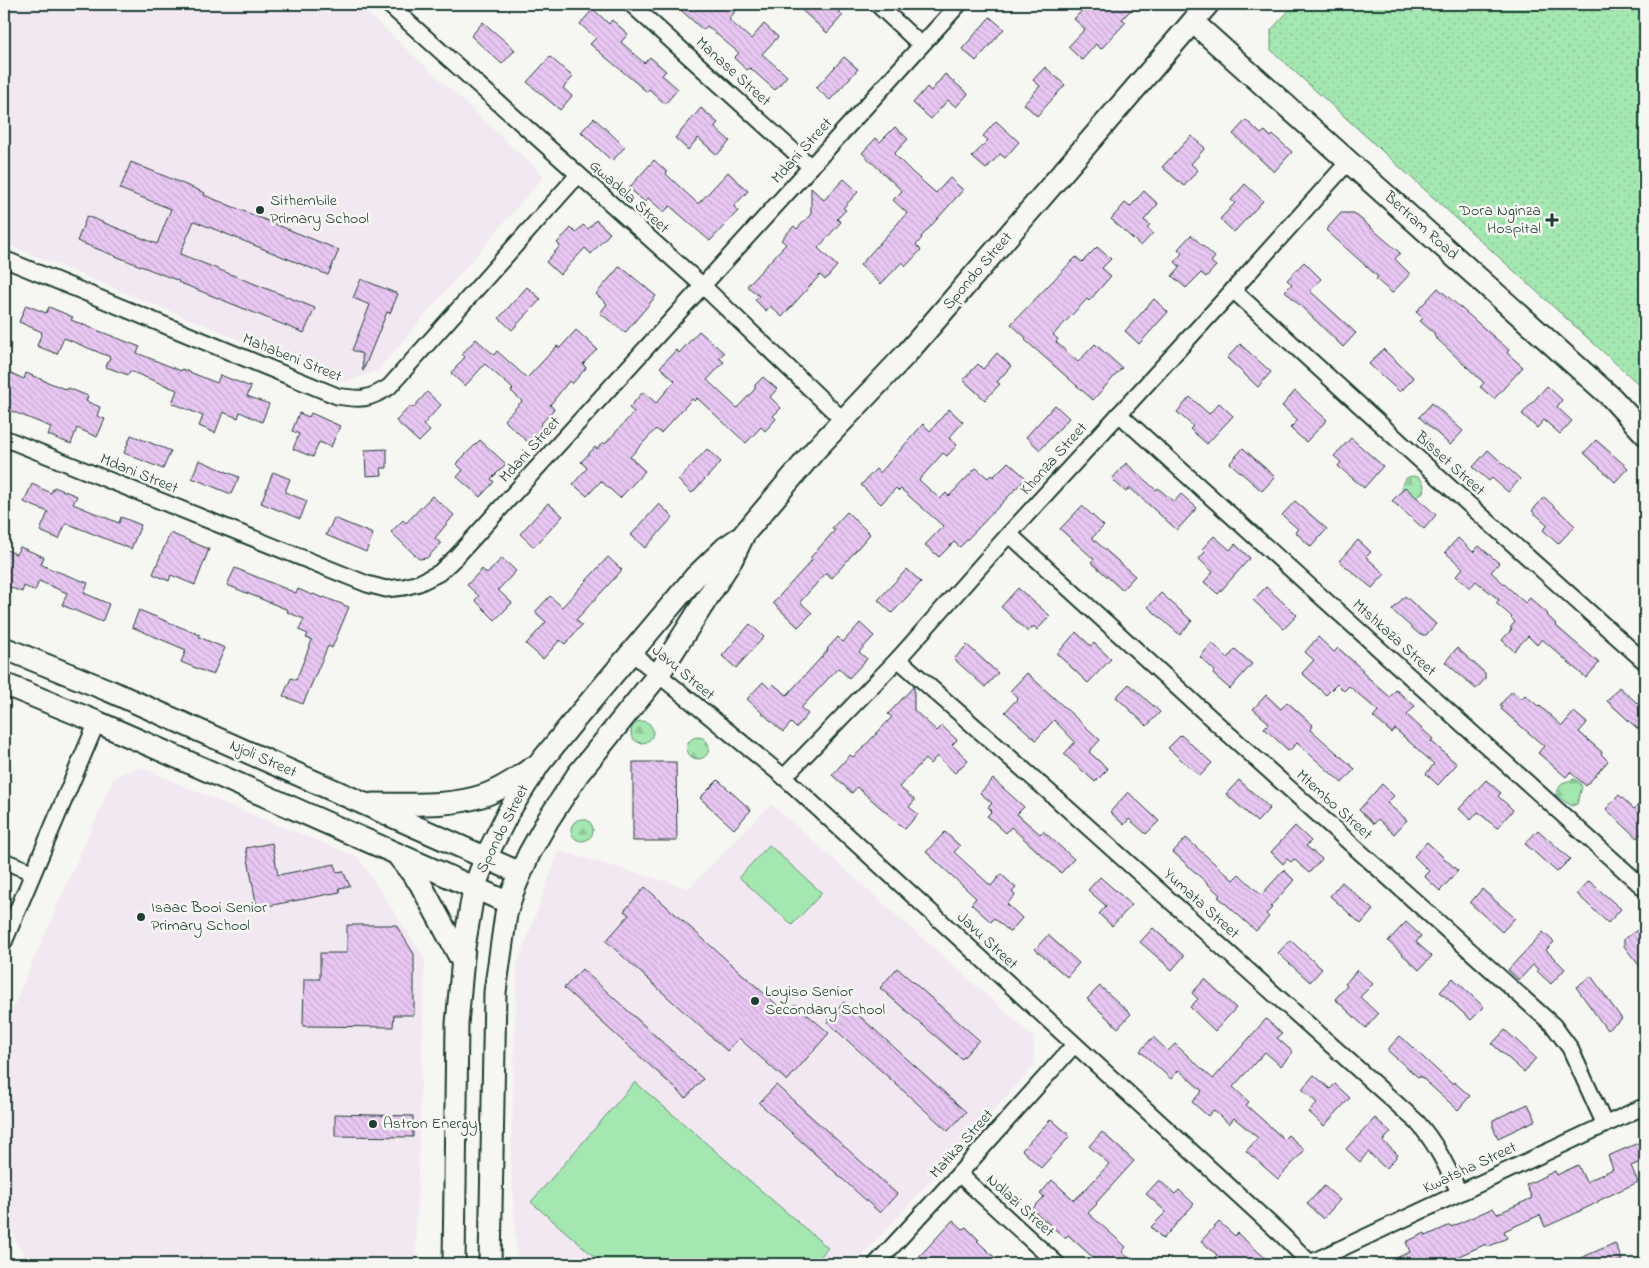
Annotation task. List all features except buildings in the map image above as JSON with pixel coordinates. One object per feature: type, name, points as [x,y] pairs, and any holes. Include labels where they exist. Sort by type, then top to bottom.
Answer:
[{"type":"main road","name":"Spondo Street","points":[[490,1264],[495,992],[499,960],[509,903],[520,873],[548,820],[578,774],[658,676],[732,559],[744,534],[816,449],[908,352],[1208,4]]},
{"type":"main road","name":"Bertram Road","points":[[1193,22],[1612,398],[1645,434]]},
{"type":"main road","name":"Spondo Street","points":[[454,1264],[457,1033],[462,961],[474,888],[486,857],[510,811],[539,764],[695,577],[724,548],[744,534]]},
{"type":"main road","name":"Njoli Street","points":[[4,648],[110,691],[520,873]]},
{"type":"main road","name":"Njoli Street","points":[[4,684],[97,722],[509,903]]},
{"type":"main road","points":[[366,804],[432,804],[470,799],[486,795],[507,785],[539,764]]},
{"type":"main road","points":[[396,854],[420,883],[462,961]]},
{"type":"street","name":"Gwadela Street","points":[[388,4],[703,286],[843,420]]},
{"type":"street","name":"Manase Street","points":[[632,4],[812,167]]},
{"type":"street","points":[[877,4],[921,45]]},
{"type":"street","name":"Mdani Street","points":[[4,438],[367,584],[386,589],[419,583],[439,573],[456,557],[959,4]]},
{"type":"street","name":"Khonza Street","points":[[784,777],[898,659],[1009,534],[1349,161]]},
{"type":"street","name":"Mahabeni Street","points":[[4,259],[336,396],[361,399],[374,396],[389,388],[578,175]]},
{"type":"street","name":"Bisset Street","points":[[1233,290],[1645,662]]},
{"type":"street","name":"Mtshkaza Street","points":[[1119,414],[1645,889]]},
{"type":"street","name":"Mtembo Street","points":[[1009,534],[1217,724],[1548,1020],[1570,1048],[1605,1125]]},
{"type":"street","name":"Javu Street","points":[[632,653],[784,777],[1281,1234],[1311,1264]]},
{"type":"street","name":"Yumata Street","points":[[898,659],[1417,1122],[1438,1149],[1459,1192]]},
{"type":"street","points":[[4,942],[97,722]]},
{"type":"street","points":[[4,861],[32,872]]},
{"type":"street","name":"Matika Street","points":[[876,1264],[1074,1045]]},
{"type":"street","name":"Kwatsha Street","points":[[1311,1264],[1459,1192],[1645,1106]]},
{"type":"street","name":"Ndlazi Street","points":[[959,1174],[1057,1264]]},
{"type":"shaded area","name":"Sithembile Primary School","points":[[10,4],[358,4],[544,176],[377,371],[344,382],[4,243],[4,10]]},
{"type":"shaded area","points":[[140,767],[230,806],[358,857],[425,959],[415,1264],[27,1264],[4,1213],[4,1028],[114,777]]},
{"type":"shaded area","name":"Loyiso Senior Secondary School","points":[[771,804],[1034,1037],[1034,1066],[855,1264],[517,1264],[511,1159],[517,966],[559,851],[689,888]]},
{"type":"green space","name":"Dora Nginza Hospital","points":[[1295,4],[1645,4],[1645,390],[1271,50],[1271,30]]},
{"type":"green space","points":[[1413,476],[1423,483],[1424,487],[1417,497],[1413,498],[1403,491],[1402,487],[1409,477]]},
{"type":"green space","points":[[642,721],[650,724],[653,732],[650,740],[642,743],[634,740],[631,732],[634,724]]},
{"type":"green space","points":[[698,737],[706,740],[709,748],[706,756],[698,759],[690,756],[687,748],[690,740]]},
{"type":"green space","points":[[1574,779],[1582,787],[1577,804],[1572,806],[1555,795],[1562,783]]},
{"type":"green space","points":[[582,819],[590,822],[593,830],[590,838],[582,841],[574,838],[571,830],[574,822]]},
{"type":"green space","points":[[769,845],[822,893],[792,925],[739,877]]},
{"type":"green space","points":[[635,1082],[828,1248],[814,1264],[603,1264],[531,1202]]},
{"type":"place","name":"Sithembile Primary School","points":[[260,210]]},
{"type":"place","name":"Dora Nginza Hospital","points":[[1552,220]]},
{"type":"place","name":"Isaac Booi Senior Primary School","points":[[141,917]]},
{"type":"place","name":"Loyiso Senior Secondary School","points":[[755,1001]]},
{"type":"place","name":"Astron Energy","points":[[373,1124]]}]
